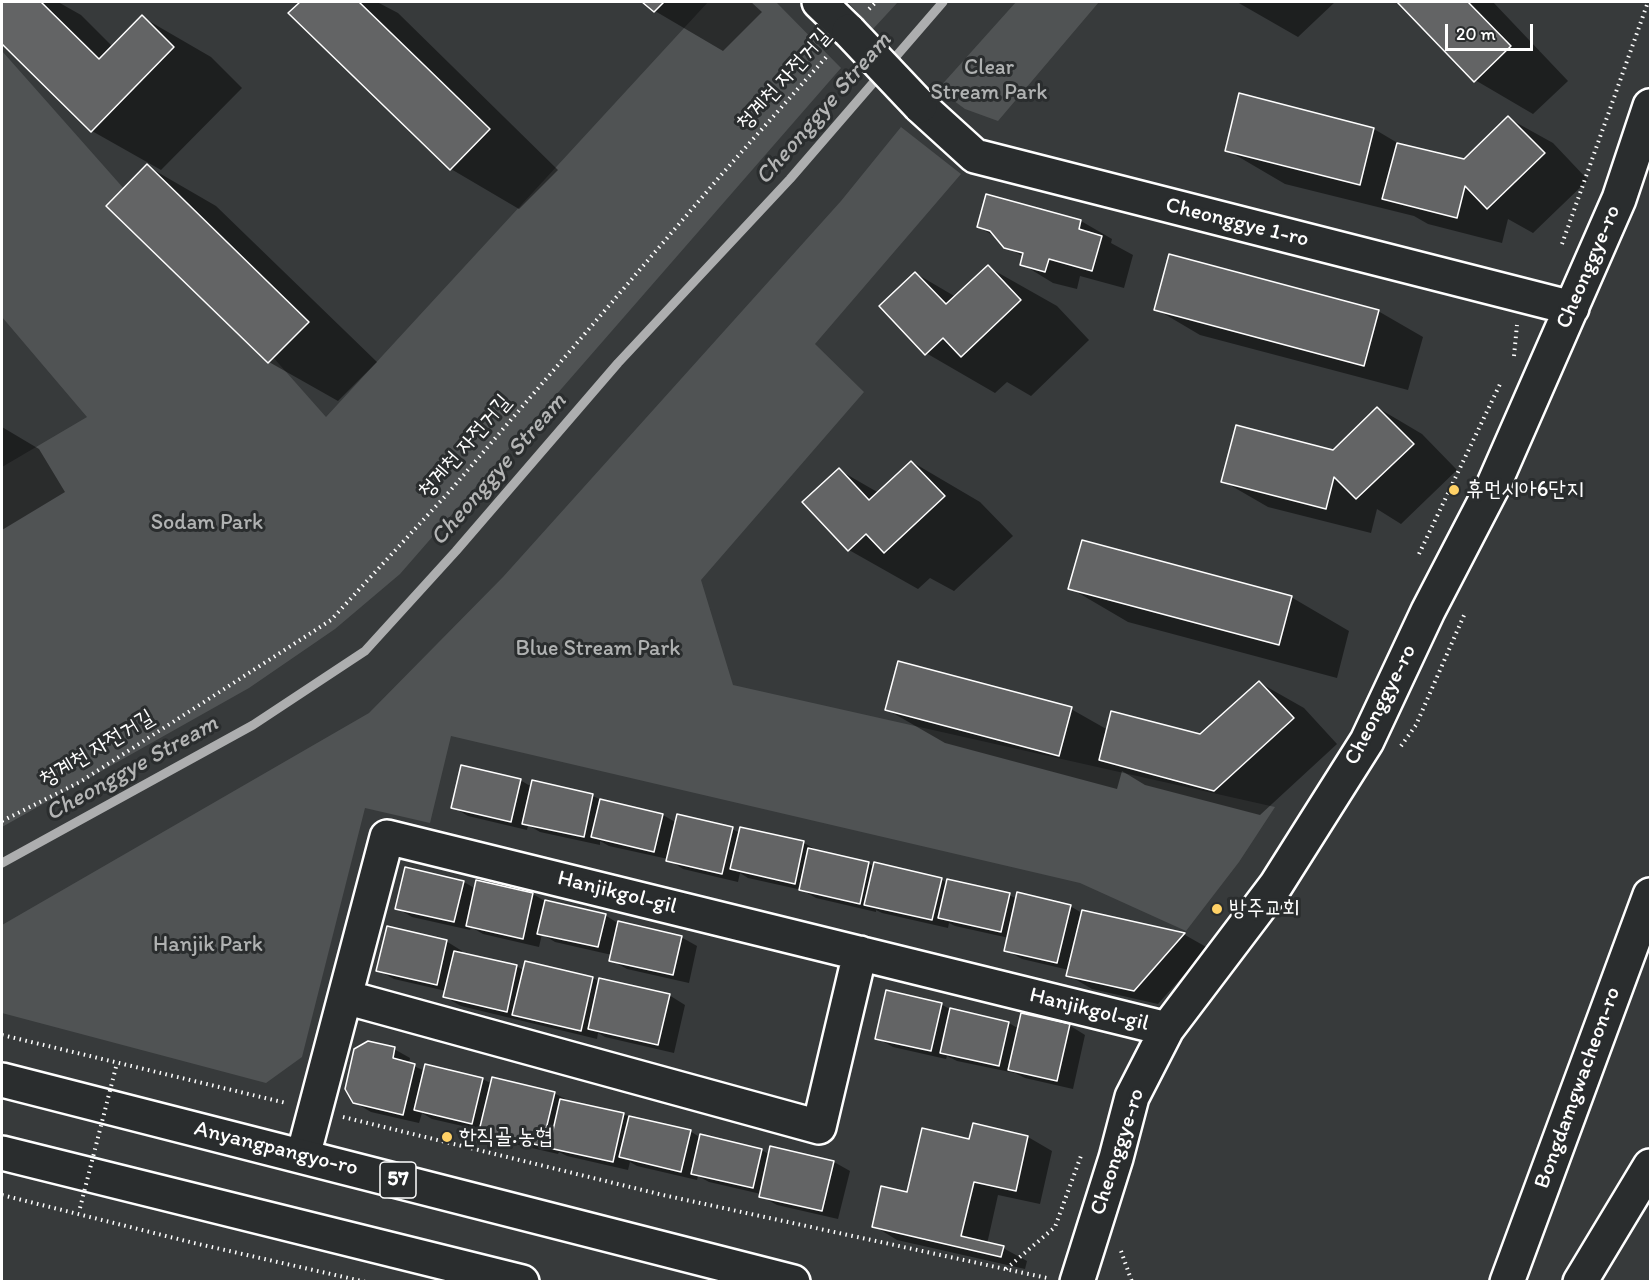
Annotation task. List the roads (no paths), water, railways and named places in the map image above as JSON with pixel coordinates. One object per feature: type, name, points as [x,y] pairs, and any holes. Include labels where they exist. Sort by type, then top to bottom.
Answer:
[{"type":"main road","name":"Cheonggye 1-ro","points":[[819,2],[920,106],[975,156],[1572,308]]},
{"type":"main road","name":"Cheonggye-ro","points":[[1066,1280],[1116,1158],[1132,1096],[1167,1029],[1276,885],[1367,741],[1428,611],[1494,484],[1618,200],[1650,106]]},
{"type":"main road","name":"Hanjikgol-gil","points":[[303,1156],[387,837],[1167,1029]]},
{"type":"main road","name":"Bongdamgwacheon-ro","points":[[1507,1281],[1650,895]]},
{"type":"main road","points":[[345,997],[819,1127],[860,953]]},
{"type":"main road","name":"Anyangpangyo-ro","points":[[2,1080],[794,1281]]},
{"type":"main road","points":[[2,1153],[522,1281]]},
{"type":"main road","points":[[1580,1281],[1650,1166]]},
{"type":"waterway","name":"Cheonggye Stream","points":[[2,863],[253,725],[365,651],[456,551],[618,363],[790,179],[943,2]]},
{"type":"place","name":"휴먼시아6단지","points":[[1454,490]]},
{"type":"place","name":"방주교회","points":[[1217,909]]},
{"type":"place","name":"한직골.농협","points":[[447,1137]]},
{"type":"park label","name":"Clear Stream Park","points":[[989,80]]},
{"type":"park label","name":"Sodam Park","points":[[207,523]]},
{"type":"park label","name":"Blue Stream Park","points":[[598,649]]},
{"type":"park label","name":"Hanjik Park","points":[[208,945]]}]
